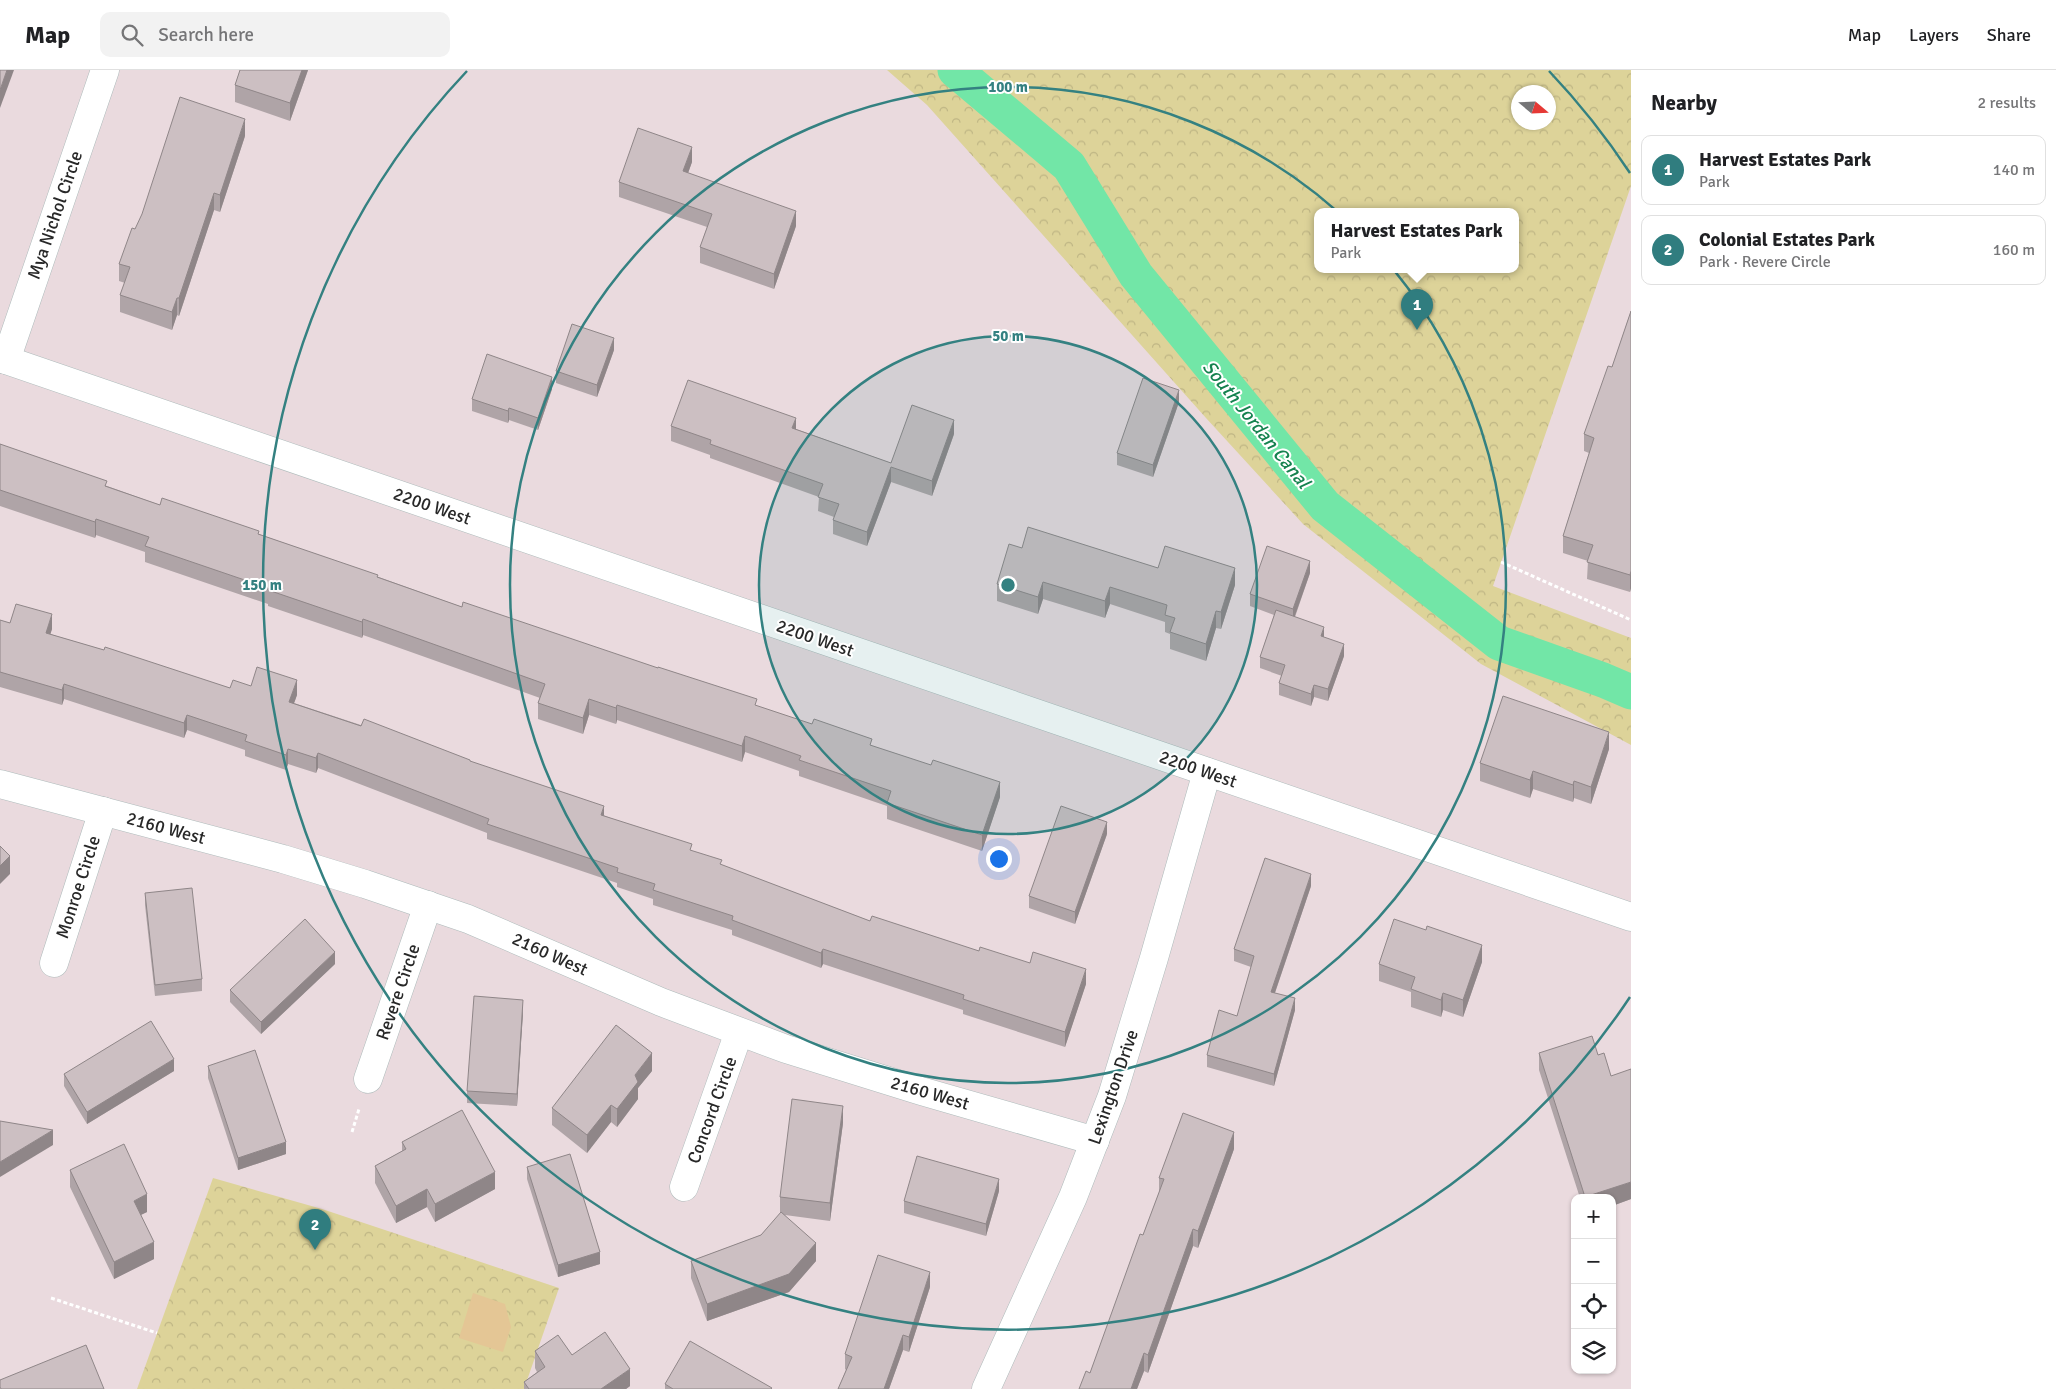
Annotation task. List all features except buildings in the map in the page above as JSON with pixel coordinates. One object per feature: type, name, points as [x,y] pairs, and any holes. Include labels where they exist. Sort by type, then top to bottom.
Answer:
[{"type":"street","name":"Mya Nichol Circle","points":[[3,359],[105,70]]},
{"type":"street","name":"2200 West","points":[[3,359],[1631,917]]},
{"type":"street","name":"Lexington Drive","points":[[986,1389],[1073,1197],[1112,1096],[1207,772]]},
{"type":"street","name":"2160 West","points":[[0,784],[283,859],[428,904],[468,919],[661,1002],[739,1032],[832,1064],[1095,1141]]},
{"type":"street","name":"Monroe Circle","points":[[54,963],[103,811]]},
{"type":"street","name":"Revere Circle","points":[[368,1079],[428,904]]},
{"type":"street","name":"Concord Circle","points":[[684,1187],[739,1032]]},
{"type":"path","points":[[1502,562],[1631,620]]},
{"type":"path","points":[[52,1298],[157,1333]]},
{"type":"green space","points":[[887,70],[1631,70],[1631,186],[1493,586],[1631,638],[1631,745],[1481,664],[1303,524],[927,105]]},
{"type":"green space","points":[[213,1178],[322,1209],[559,1288],[524,1389],[137,1389]]},
{"type":"shaded area","points":[[473,1293],[505,1304],[511,1327],[503,1352],[459,1338]]},
{"type":"waterway","name":"South Jordan Canal","points":[[955,70],[1069,166],[1136,275],[1325,506],[1499,643],[1603,680],[1631,692]]},
{"type":"place","name":"Harvest Estates Park","points":[[1417,330]]},
{"type":"place","name":"Colonial Estates Park","points":[[315,1250]]}]
